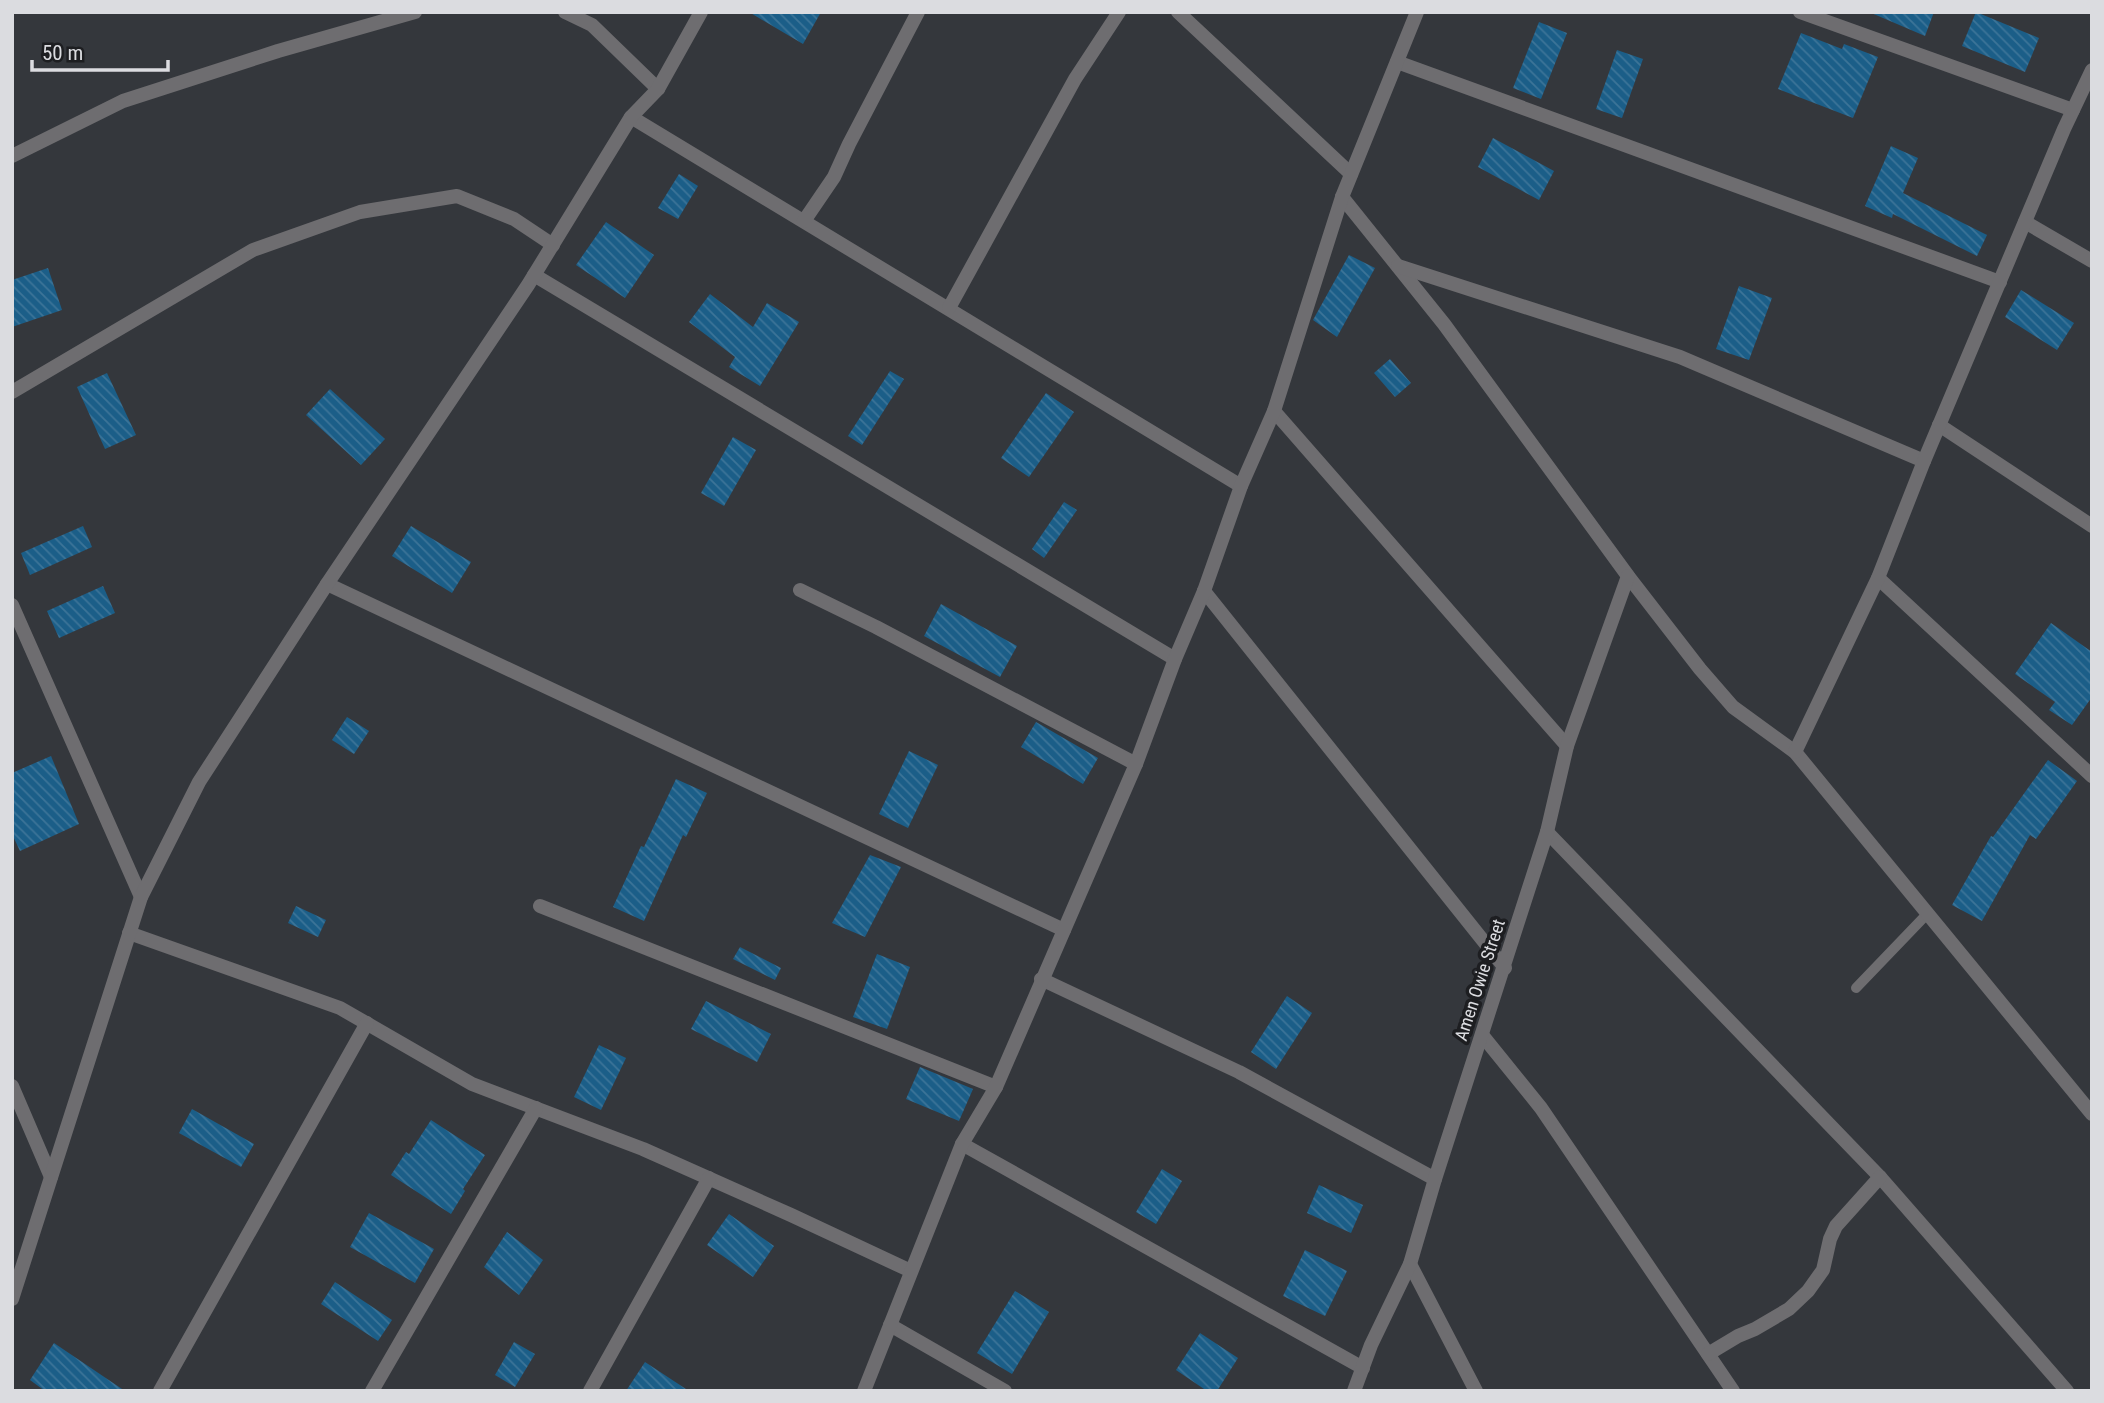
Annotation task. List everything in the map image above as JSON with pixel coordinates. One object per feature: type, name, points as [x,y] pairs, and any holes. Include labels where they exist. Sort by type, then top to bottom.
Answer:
[{"type":"street","points":[[12,156],[123,101],[278,51],[415,12]]},
{"type":"street","points":[[565,12],[591,19],[658,89]]},
{"type":"street","points":[[12,1299],[141,897],[199,782],[327,584],[534,275],[631,117],[658,89],[701,12]]},
{"type":"street","points":[[804,221],[834,177],[918,12]]},
{"type":"street","points":[[949,308],[1075,79],[1119,12]]},
{"type":"street","points":[[1178,12],[1351,174]]},
{"type":"street","points":[[864,1391],[962,1144],[996,1087],[1136,764],[1175,659],[1204,591],[1241,486],[1274,411],[1342,197],[1417,12]]},
{"type":"street","points":[[1800,12],[2073,110]]},
{"type":"street","points":[[1397,62],[2000,282]]},
{"type":"street","points":[[1796,752],[1878,578],[1939,425],[2092,70]]},
{"type":"street","points":[[631,117],[1241,486]]},
{"type":"street","points":[[12,393],[253,250],[360,212],[457,197],[514,219],[553,245]]},
{"type":"street","points":[[1342,197],[1444,324],[1628,576],[1700,668],[1733,707],[1796,752],[2092,1114]]},
{"type":"street","points":[[2025,222],[2092,261]]},
{"type":"street","points":[[1397,265],[1680,357],[1924,461]]},
{"type":"street","points":[[534,275],[1175,659]]},
{"type":"street","points":[[1274,411],[1567,746]]},
{"type":"street","points":[[1939,425],[2092,526]]},
{"type":"street","name":"Amen Owie Street","points":[[1354,1391],[1371,1345],[1410,1264],[1547,832],[1567,746],[1628,576]]},
{"type":"street","points":[[1878,578],[2092,776]]},
{"type":"street","points":[[327,584],[1064,930]]},
{"type":"street","points":[[800,590],[900,639],[1136,764]]},
{"type":"street","points":[[1204,591],[1505,968]]},
{"type":"street","points":[[12,605],[141,897]]},
{"type":"street","points":[[1547,832],[1880,1177],[2067,1391]]},
{"type":"street","points":[[540,906],[996,1087]]},
{"type":"street","points":[[129,933],[340,1008],[472,1084],[643,1149],[911,1271]]},
{"type":"street","points":[[1041,979],[1239,1072],[1435,1179]]},
{"type":"street","points":[[160,1391],[367,1023]]},
{"type":"street","points":[[1482,1035],[1541,1108],[1733,1391]]},
{"type":"street","points":[[12,1087],[51,1177]]},
{"type":"street","points":[[372,1391],[536,1108]]},
{"type":"street","points":[[962,1144],[1363,1368]]},
{"type":"street","points":[[1708,1354],[1789,1309],[1808,1292],[1823,1270],[1836,1226],[1880,1177]]},
{"type":"street","points":[[590,1391],[709,1178]]},
{"type":"street","points":[[1410,1264],[1476,1391]]},
{"type":"street","points":[[890,1325],[1005,1391]]},
{"type":"lane","points":[[1856,988],[1928,914]]},
{"type":"building","points":[[749,12],[821,12],[803,44]]},
{"type":"building","points":[[1869,12],[1934,12],[1925,36]]},
{"type":"building","points":[[1976,12],[2039,38],[2025,72],[1962,46]]},
{"type":"building","points":[[1539,22],[1567,33],[1541,99],[1513,88]]},
{"type":"building","points":[[1801,33],[1842,49],[1844,44],[1878,57],[1853,118],[1778,89]]},
{"type":"building","points":[[1617,50],[1643,59],[1622,118],[1596,109]]},
{"type":"building","points":[[1493,138],[1554,171],[1539,200],[1478,167]]},
{"type":"building","points":[[1891,146],[1918,158],[1903,193],[1987,235],[1977,256],[1893,214],[1892,218],[1865,206]]},
{"type":"building","points":[[679,174],[698,186],[678,219],[658,208]]},
{"type":"building","points":[[606,222],[654,255],[625,298],[576,265]]},
{"type":"building","points":[[1349,255],[1375,268],[1337,337],[1313,320]]},
{"type":"building","points":[[48,268],[62,310],[12,327],[12,280]]},
{"type":"building","points":[[1739,286],[1772,298],[1749,360],[1716,349]]},
{"type":"building","points":[[2021,290],[2074,323],[2057,350],[2005,317]]},
{"type":"building","points":[[710,294],[753,327],[767,303],[799,322],[760,386],[729,367],[735,357],[689,322]]},
{"type":"building","points":[[1390,359],[1411,383],[1395,397],[1374,373]]},
{"type":"building","points":[[890,371],[904,379],[862,445],[848,436]]},
{"type":"building","points":[[107,373],[136,435],[105,449],[77,387]]},
{"type":"building","points":[[330,389],[385,439],[361,465],[306,415]]},
{"type":"building","points":[[1046,393],[1074,412],[1029,477],[1001,458]]},
{"type":"building","points":[[733,437],[756,450],[724,506],[701,493]]},
{"type":"building","points":[[1064,502],[1077,510],[1044,558],[1032,549]]},
{"type":"building","points":[[83,526],[92,547],[30,575],[21,553]]},
{"type":"building","points":[[411,526],[471,562],[452,593],[392,556]]},
{"type":"building","points":[[103,586],[115,613],[59,638],[47,611]]},
{"type":"building","points":[[941,604],[1017,646],[1000,677],[924,636]]},
{"type":"building","points":[[2051,623],[2092,652],[2092,697],[2072,725],[2049,710],[2055,702],[2015,674]]},
{"type":"building","points":[[347,717],[369,731],[354,754],[332,740]]},
{"type":"building","points":[[1036,722],[1098,758],[1083,784],[1021,747]]},
{"type":"building","points":[[909,751],[938,765],[908,828],[879,814]]},
{"type":"building","points":[[51,756],[79,824],[20,851],[12,834],[12,773]]},
{"type":"building","points":[[2048,760],[2077,781],[2036,839],[2030,835],[1982,921],[1952,905],[1991,836],[1993,837]]},
{"type":"building","points":[[676,779],[707,793],[686,837],[683,835],[644,921],[613,907]]},
{"type":"building","points":[[870,855],[901,867],[865,937],[832,923]]},
{"type":"building","points":[[296,906],[326,920],[318,937],[288,923]]},
{"type":"building","points":[[740,947],[781,968],[775,980],[733,959]]},
{"type":"building","points":[[877,954],[910,967],[887,1029],[853,1017]]},
{"type":"building","points":[[1287,996],[1312,1013],[1276,1069],[1251,1052]]},
{"type":"building","points":[[706,1001],[771,1034],[757,1062],[691,1029]]},
{"type":"building","points":[[599,1045],[626,1058],[601,1110],[574,1097]]},
{"type":"building","points":[[920,1067],[973,1089],[959,1121],[906,1099]]},
{"type":"building","points":[[192,1109],[254,1144],[241,1167],[179,1133]]},
{"type":"building","points":[[431,1120],[485,1155],[451,1214],[391,1175],[406,1152],[409,1154]]},
{"type":"building","points":[[1162,1169],[1182,1181],[1156,1224],[1136,1212]]},
{"type":"building","points":[[1319,1185],[1363,1205],[1351,1233],[1307,1213]]},
{"type":"building","points":[[369,1213],[434,1249],[415,1283],[350,1247]]},
{"type":"building","points":[[729,1214],[774,1246],[753,1277],[707,1245]]},
{"type":"building","points":[[507,1232],[543,1260],[519,1295],[484,1267]]},
{"type":"building","points":[[1305,1250],[1347,1271],[1325,1316],[1283,1296]]},
{"type":"building","points":[[335,1282],[392,1320],[378,1341],[321,1304]]},
{"type":"building","points":[[1015,1291],[1049,1312],[1012,1374],[977,1353]]},
{"type":"building","points":[[1200,1333],[1238,1358],[1217,1391],[1207,1391],[1176,1370]]},
{"type":"building","points":[[514,1342],[535,1354],[515,1387],[495,1375]]},
{"type":"building","points":[[54,1343],[125,1391],[45,1391],[30,1380]]},
{"type":"building","points":[[645,1362],[689,1391],[626,1391]]}]
